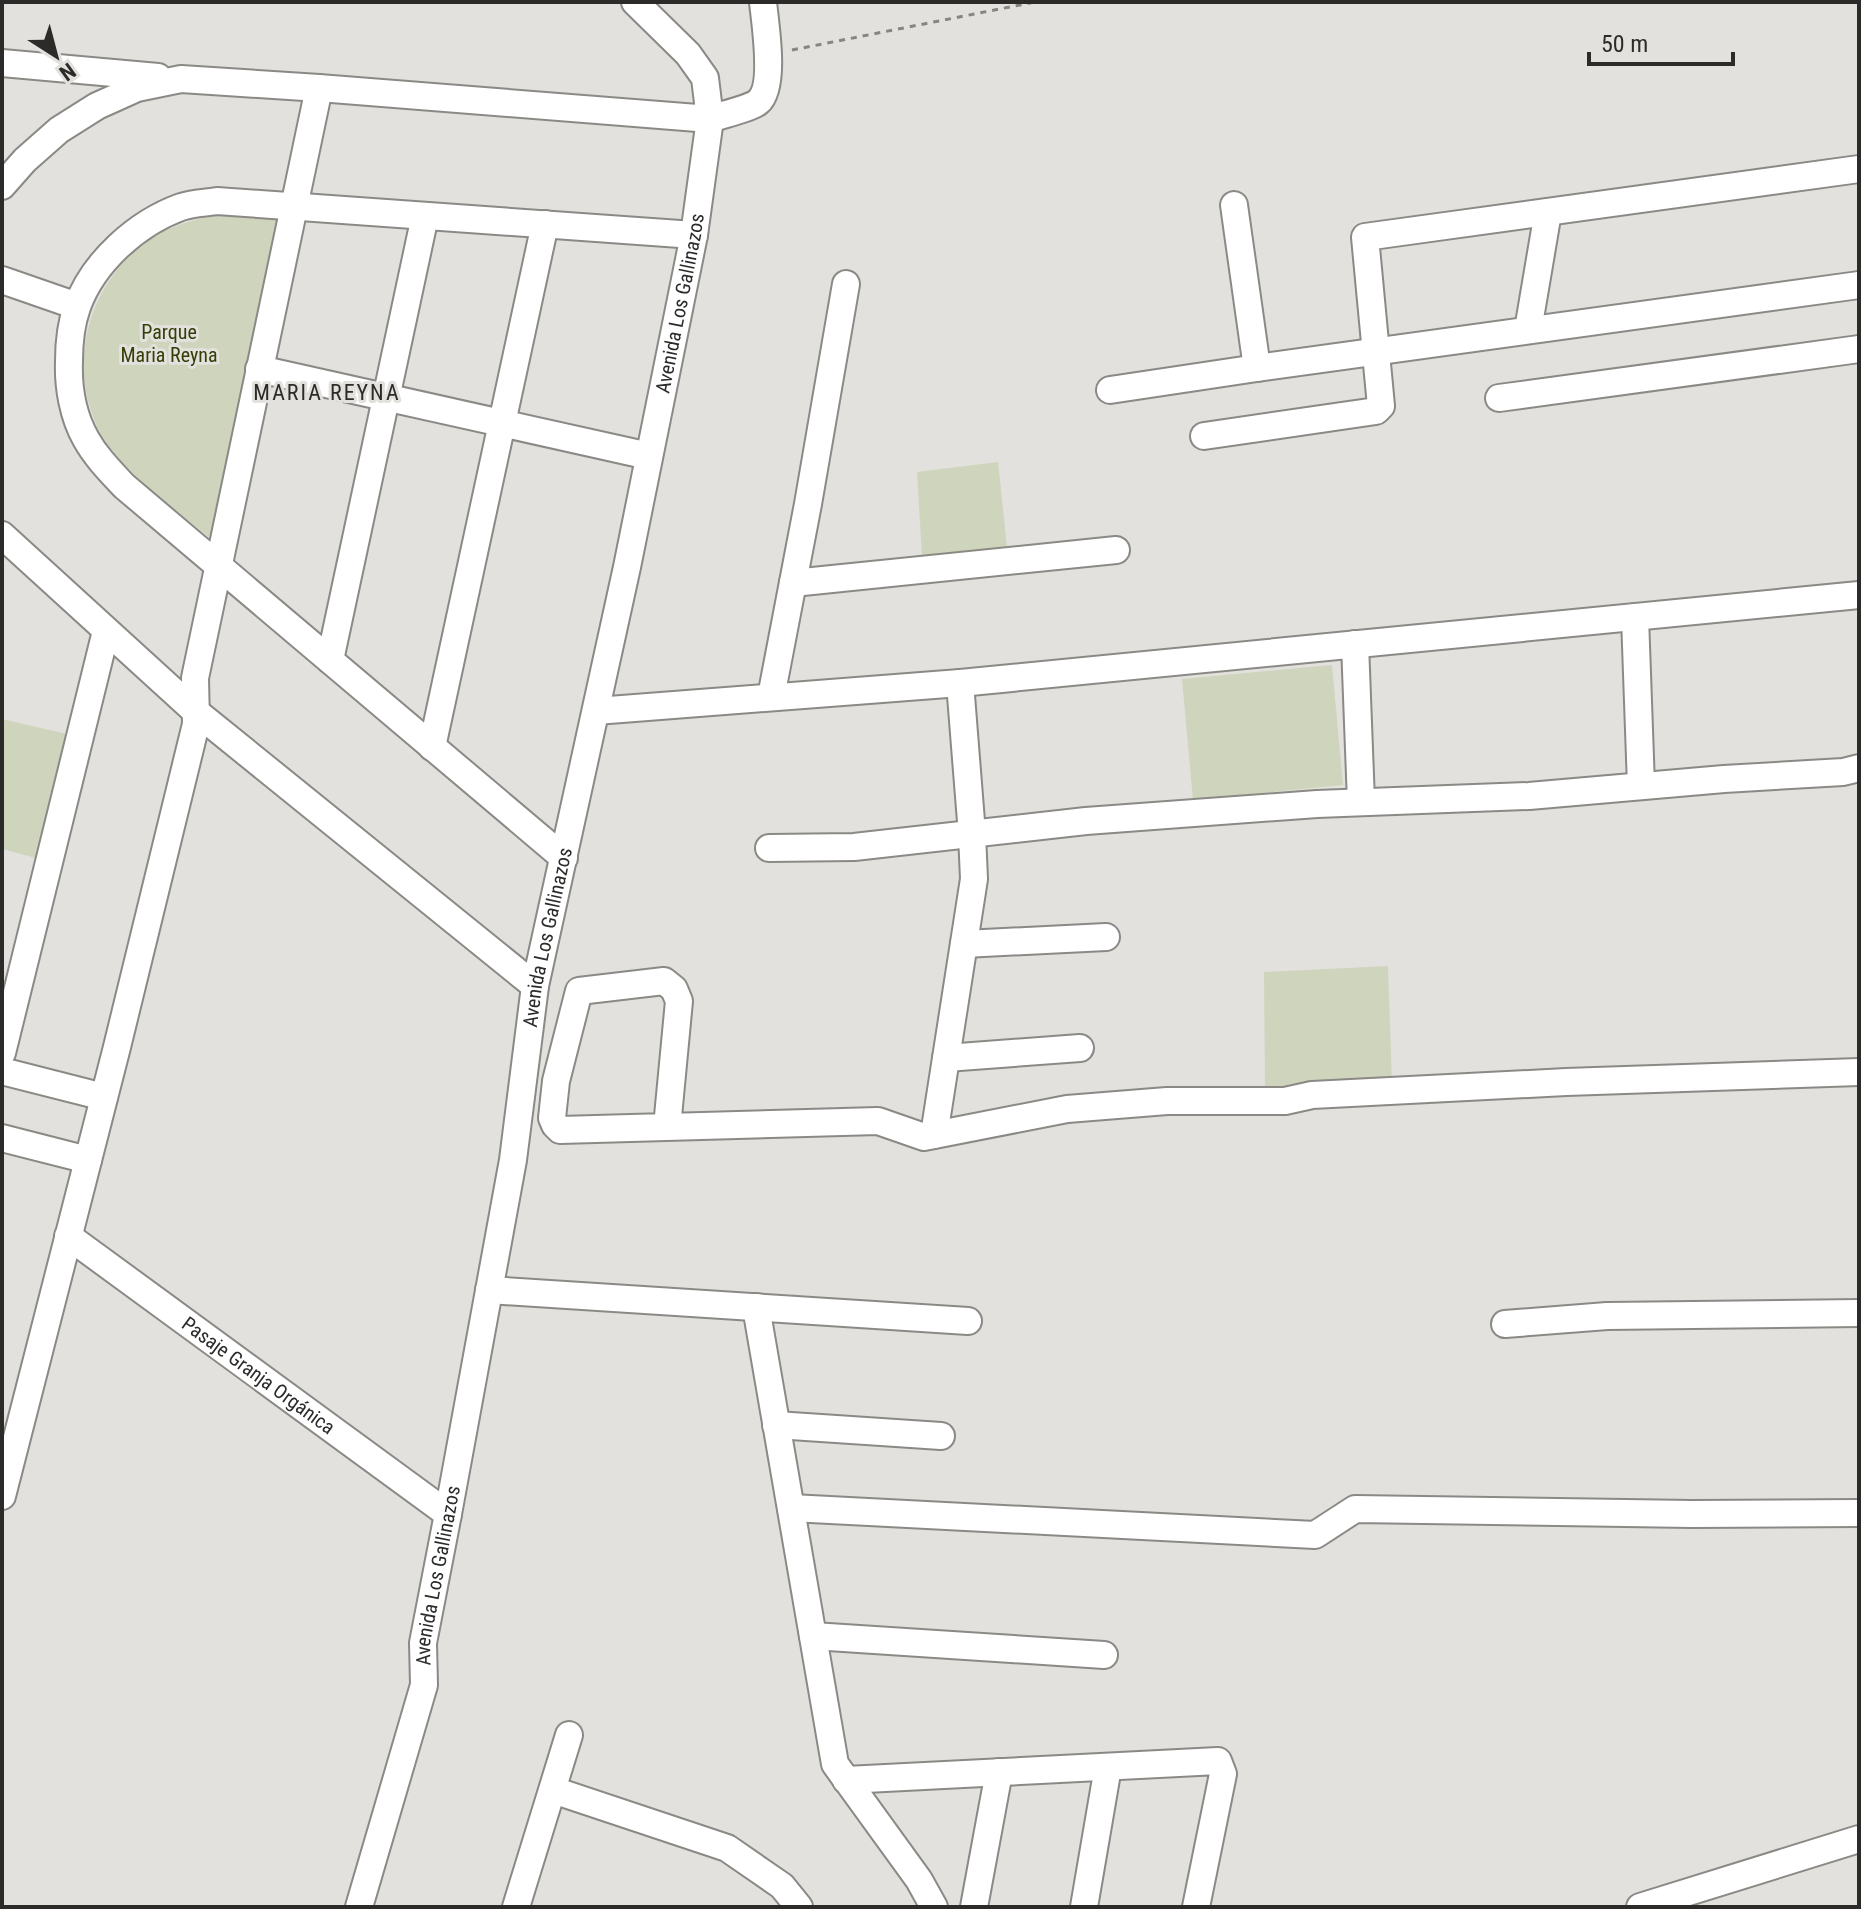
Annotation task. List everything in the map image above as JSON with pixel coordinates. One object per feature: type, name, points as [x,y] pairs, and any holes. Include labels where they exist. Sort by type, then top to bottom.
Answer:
[{"type":"street","name":"Avenida Los Gallinazos","points":[[359,1907],[424,1685],[423,1643],[513,1160],[535,986],[564,858],[609,710],[649,456],[694,235],[710,119],[705,78],[688,54],[635,2]]},
{"type":"street","points":[[2,63],[710,119],[758,103],[764,94],[769,63],[763,2]]},
{"type":"street","points":[[2,186],[25,160],[59,130],[97,106],[137,88],[181,79]]},
{"type":"street","points":[[2,1496],[7,1456],[88,1160],[196,724],[195,678],[319,88]]},
{"type":"street","points":[[1204,436],[1376,411],[1381,406],[1365,237],[1859,169]]},
{"type":"street","points":[[564,858],[124,486],[102,463],[85,437],[74,409],[69,377],[69,343],[77,306],[94,275],[115,248],[146,224],[183,207],[217,201],[694,235]]},
{"type":"street","points":[[1234,205],[1257,368]]},
{"type":"street","points":[[1528,330],[1548,212]]},
{"type":"street","points":[[330,660],[425,216]]},
{"type":"street","points":[[432,747],[545,224]]},
{"type":"street","points":[[2,280],[77,306]]},
{"type":"street","points":[[771,697],[846,284]]},
{"type":"street","points":[[1110,390],[1859,285]]},
{"type":"street","points":[[1499,398],[1859,349]]},
{"type":"street","points":[[259,369],[649,456]]},
{"type":"street","points":[[2,535],[195,711],[535,986]]},
{"type":"street","points":[[793,583],[1116,550]]},
{"type":"street","points":[[609,710],[960,683],[1859,595]]},
{"type":"street","points":[[1635,617],[1641,786]]},
{"type":"street","points":[[2,1053],[106,631]]},
{"type":"street","points":[[1355,644],[1361,802]]},
{"type":"street","points":[[934,1135],[974,879],[960,683]]},
{"type":"street","points":[[769,848],[854,847],[1086,821],[1361,802],[1529,796],[1843,772],[1859,768]]},
{"type":"street","points":[[964,944],[1106,937]]},
{"type":"street","points":[[667,1127],[679,1001],[674,989],[664,981],[579,991],[556,1081],[552,1118],[560,1130],[667,1127],[878,1121],[924,1137],[1067,1109],[1167,1101],[1285,1101],[1328,1094],[1859,1072]]},
{"type":"street","points":[[946,1058],[1080,1048]]},
{"type":"street","points":[[2,1071],[104,1097]]},
{"type":"street","points":[[2,1138],[88,1160]]},
{"type":"street","name":"Pasaje Granja Orgánica","points":[[68,1236],[448,1514]]},
{"type":"street","points":[[489,1290],[968,1321]]},
{"type":"street","points":[[756,1307],[835,1764],[919,1880],[934,1907]]},
{"type":"street","points":[[1505,1324],[1607,1316],[1859,1313]]},
{"type":"street","points":[[776,1425],[941,1436]]},
{"type":"street","points":[[791,1508],[1315,1535],[1355,1509],[1859,1513]]},
{"type":"street","points":[[813,1636],[1104,1655]]},
{"type":"street","points":[[523,1905],[569,1735]]},
{"type":"street","points":[[846,1780],[1218,1761],[1223,1774],[1196,1907]]},
{"type":"street","points":[[1084,1907],[1108,1767]]},
{"type":"street","points":[[974,1907],[999,1772]]},
{"type":"street","points":[[553,1790],[727,1848],[782,1886],[799,1907]]},
{"type":"street","points":[[1640,1907],[1859,1839]]},
{"type":"path","points":[[768,54],[1035,2]]},
{"type":"green space","name":"Parque Maria Reyna","points":[[214,215],[280,218],[210,538],[151,490],[111,449],[91,410],[84,370],[88,329],[94,309],[114,273],[154,236]]},
{"type":"green space","points":[[998,462],[1007,547],[922,556],[917,472]]},
{"type":"green space","points":[[1332,665],[1343,785],[1193,800],[1182,679]]},
{"type":"green space","points":[[2,719],[67,734],[36,858],[2,849]]},
{"type":"green space","points":[[1388,966],[1392,1085],[1265,1090],[1264,972]]},
{"type":"district","name":"MARIA REYNA","points":[[327,392]]}]
